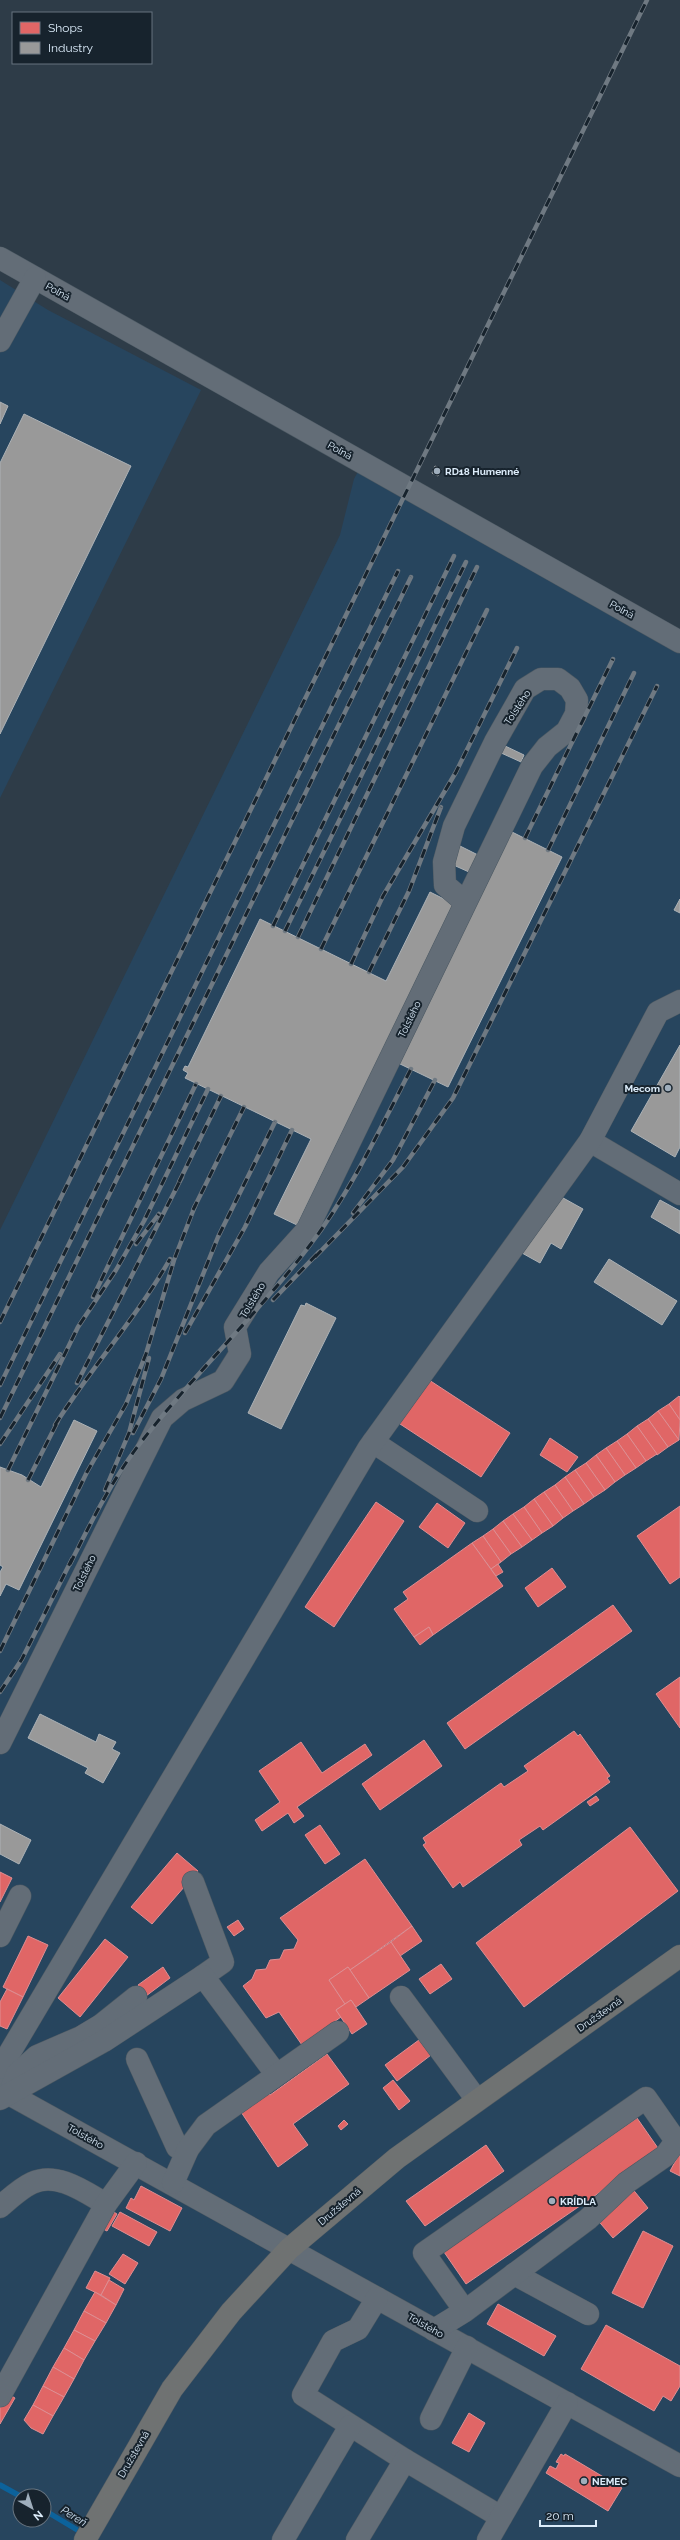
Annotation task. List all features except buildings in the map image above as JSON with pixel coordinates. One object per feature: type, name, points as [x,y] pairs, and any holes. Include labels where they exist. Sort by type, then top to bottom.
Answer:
[{"type":"main road","name":"Družstevná","points":[[89,2533],[172,2389],[236,2306],[289,2249],[397,2158],[680,1956]]},
{"type":"street","name":"Poľná","points":[[0,258],[680,642]]},
{"type":"street","points":[[0,341],[35,278]]},
{"type":"street","name":"Tolstého","points":[[0,1743],[162,1418],[183,1400],[222,1381],[240,1354],[235,1327],[269,1272],[307,1230],[532,766],[547,747],[567,732],[576,714],[577,700],[570,688],[558,679],[541,678],[525,689],[495,742],[454,826],[444,862],[445,885],[465,902]]},
{"type":"street","points":[[0,2069],[373,1442],[590,1141],[658,1012],[680,1001]]},
{"type":"street","points":[[590,1141],[680,1194]]},
{"type":"street","points":[[373,1442],[477,1510]]},
{"type":"street","points":[[3,2094],[104,2041],[223,1962],[193,1882]]},
{"type":"street","points":[[0,1936],[20,1896]]},
{"type":"street","points":[[203,1976],[276,2074]]},
{"type":"street","points":[[3,2094],[17,2074],[37,2056],[94,2029],[136,1997]]},
{"type":"street","points":[[401,1997],[477,2100]]},
{"type":"street","points":[[173,2183],[188,2149],[206,2125],[276,2074],[338,2032]]},
{"type":"street","points":[[137,2059],[176,2147],[188,2149]]},
{"type":"street","name":"Tolstého","points":[[3,2094],[173,2183],[680,2466]]},
{"type":"street","points":[[434,2330],[465,2311],[588,2220],[626,2183],[665,2156],[676,2141],[646,2098],[424,2253],[465,2311]]},
{"type":"street","points":[[0,2396],[106,2204],[136,2163]]},
{"type":"street","points":[[0,2207],[32,2182],[51,2178],[75,2187],[106,2204]]},
{"type":"street","points":[[514,2274],[588,2314]]},
{"type":"street","points":[[377,2298],[358,2329],[333,2341],[303,2395],[350,2426],[502,2517]]},
{"type":"street","points":[[431,2419],[467,2347]]},
{"type":"street","points":[[488,2540],[567,2403]]},
{"type":"street","points":[[283,2540],[350,2426]]},
{"type":"street","points":[[357,2540],[406,2460]]},
{"type":"shaded area","points":[[0,280],[48,310],[201,390],[0,798]]},
{"type":"shaded area","points":[[362,464],[680,640],[680,2540],[0,2540],[0,1230],[340,535],[354,479]]},
{"type":"waterway","name":"Pereň","points":[[0,2485],[12,2492]]},
{"type":"waterway","name":"Pereň","points":[[52,2515],[84,2534]]},
{"type":"railway","points":[[0,1322],[647,0]]},
{"type":"railway","points":[[273,926],[454,556]]},
{"type":"railway","points":[[285,931],[466,562]]},
{"type":"railway","points":[[298,937],[477,567]]},
{"type":"railway","points":[[0,1385],[398,571]]},
{"type":"railway","points":[[0,1418],[411,577]]},
{"type":"railway","points":[[321,949],[487,610]]},
{"type":"railway","points":[[351,964],[383,896],[456,772],[517,648]]},
{"type":"railway","points":[[525,838],[613,659]]},
{"type":"railway","points":[[548,850],[634,673]]},
{"type":"railway","points":[[315,1257],[403,1167],[453,1098],[657,686]]},
{"type":"railway","points":[[369,972],[409,891],[441,807]]},
{"type":"railway","points":[[70,1564],[110,1489],[138,1446],[180,1395],[290,1271],[325,1224],[352,1181],[411,1069]]},
{"type":"railway","points":[[353,1213],[393,1160],[435,1080]]},
{"type":"railway","points":[[93,1297],[196,1084]]},
{"type":"railway","points":[[8,1470],[78,1327],[116,1270],[144,1221],[208,1089]]},
{"type":"railway","points":[[179,1182],[221,1096]]},
{"type":"railway","points":[[193,1210],[244,1107]]},
{"type":"railway","points":[[133,1433],[161,1379],[218,1237],[275,1122]]},
{"type":"railway","points":[[185,1333],[245,1227],[292,1130]]},
{"type":"railway","points":[[77,1383],[182,1177]]},
{"type":"railway","points":[[0,1651],[87,1472],[126,1404],[146,1354],[174,1260],[195,1206]]},
{"type":"railway","points":[[136,1244],[159,1214]]},
{"type":"railway","points":[[273,1300],[319,1252]]},
{"type":"railway","points":[[55,1425],[129,1322],[170,1259]]},
{"type":"railway","points":[[0,1444],[60,1354]]},
{"type":"railway","points":[[105,1490],[129,1433],[149,1358]]},
{"type":"railway","points":[[28,1480],[58,1421]]},
{"type":"railway","points":[[0,1692],[22,1659],[72,1559]]},
{"type":"place","name":"RD18 Humenné","points":[[437,471]]},
{"type":"place","name":"Mecom","points":[[668,1088]]},
{"type":"place","name":"KRÍDLA","points":[[552,2201]]},
{"type":"place","name":"NEMEC","points":[[584,2481]]}]
